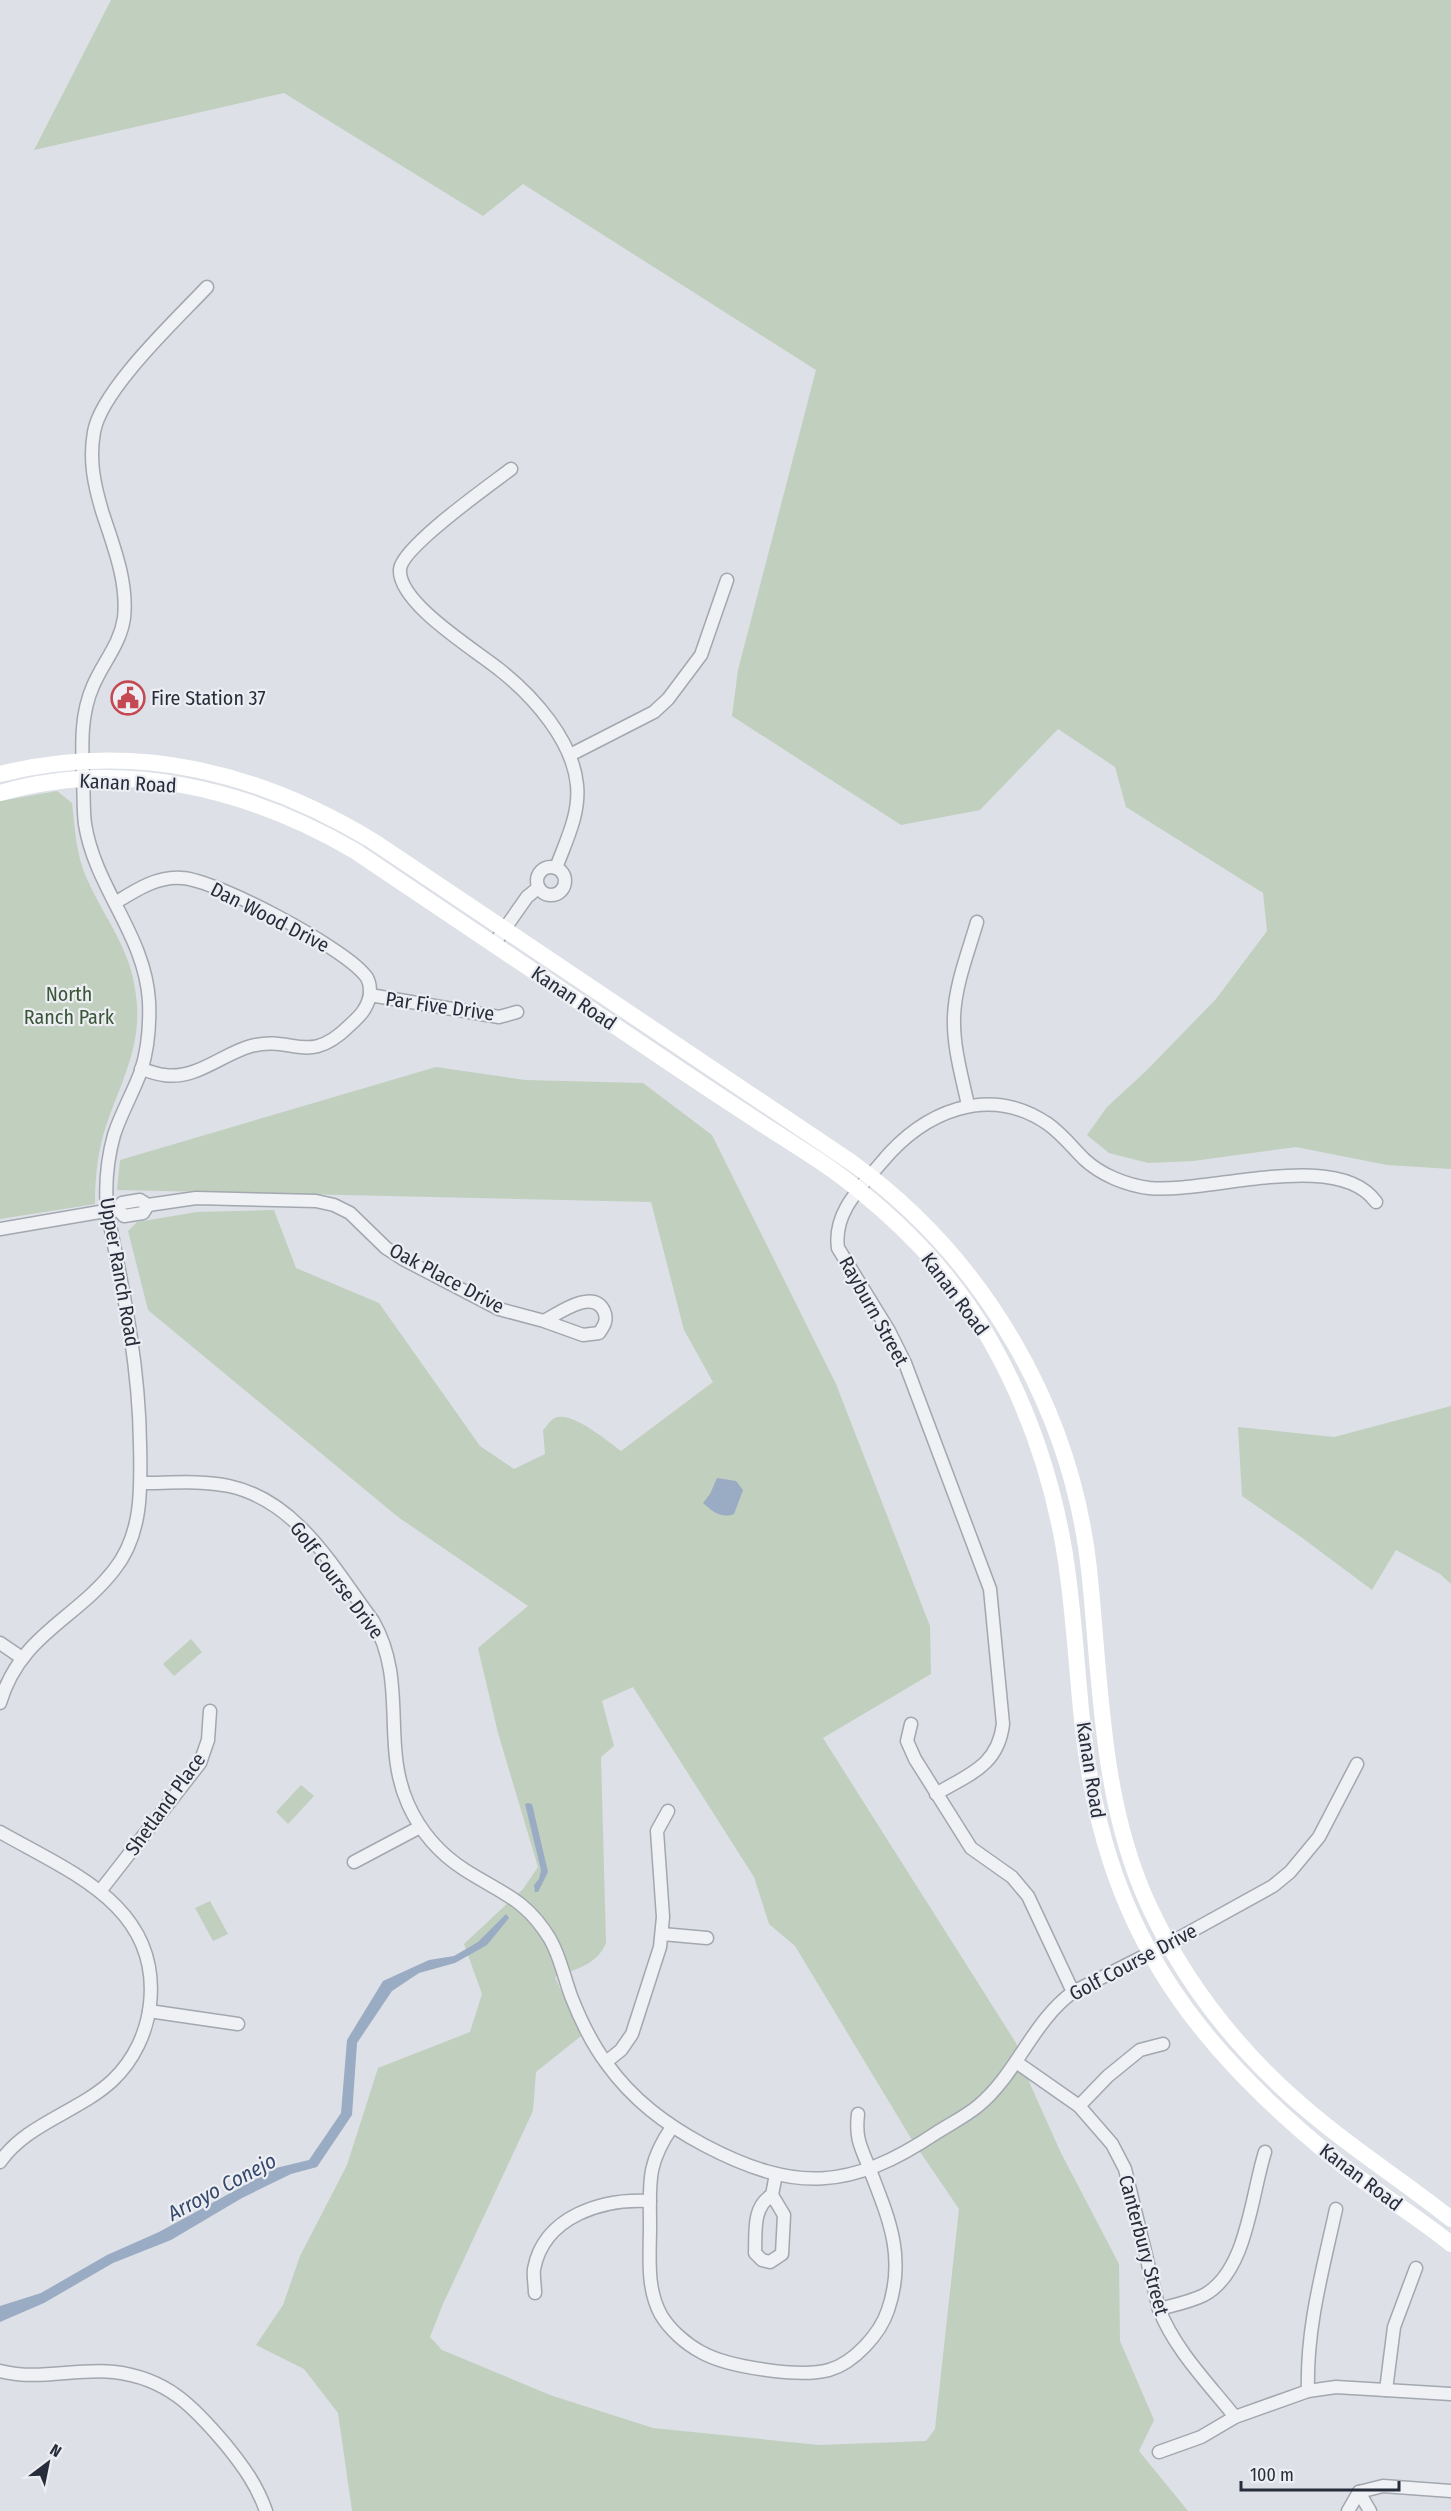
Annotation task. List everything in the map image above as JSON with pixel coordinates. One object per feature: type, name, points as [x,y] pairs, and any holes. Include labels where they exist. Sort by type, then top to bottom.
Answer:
[{"type":"main road","name":"Kanan Road","points":[[0,774],[41,764],[82,760],[138,761],[181,767],[246,781],[277,792],[345,825],[504,929],[870,1176],[927,1228],[983,1294],[1022,1356],[1054,1424],[1072,1479],[1084,1535],[1112,1786],[1122,1835],[1150,1908],[1191,1981],[1241,2045],[1290,2095],[1451,2219]]},
{"type":"main road","name":"Kanan Road","points":[[0,793],[53,781],[83,779],[141,780],[179,784],[207,789],[265,807],[325,834],[355,851],[860,1190],[935,1262],[967,1304],[1004,1367],[1034,1433],[1063,1541],[1091,1791],[1103,1841],[1116,1879],[1150,1953],[1174,1995],[1229,2064],[1277,2110],[1340,2164],[1451,2244]]},
{"type":"street","name":"Upper Ranch Road","points":[[0,1703],[10,1676],[21,1658],[39,1637],[102,1584],[126,1552],[135,1528],[141,1483],[136,1359],[112,1209],[105,1185],[114,1136],[141,1069],[149,1020],[145,975],[137,948],[91,855],[84,822],[82,760],[86,705],[93,684],[118,641],[125,607],[122,579],[93,479],[94,430],[117,385],[207,287]]},
{"type":"street","points":[[511,469],[438,526],[406,555],[400,568],[403,585],[449,634],[501,670],[541,710],[558,733],[570,755],[574,763],[577,787],[576,810],[556,868]]},
{"type":"street","points":[[570,755],[654,712],[668,699],[697,662],[727,580]]},
{"type":"street","points":[[549,867],[556,868],[564,877],[562,890],[549,896],[538,888],[536,879],[541,871],[549,867]]},
{"type":"street","name":"Dan Wood Drive","points":[[115,903],[145,885],[161,879],[182,878],[202,882],[261,909],[337,951],[365,974],[370,984],[370,995]]},
{"type":"street","points":[[494,944],[527,897],[538,888]]},
{"type":"street","points":[[968,1105],[955,1041],[954,1017],[957,988],[977,922]]},
{"type":"street","name":"Par Five Drive","points":[[141,1069],[164,1075],[180,1075],[196,1071],[253,1046],[270,1044],[299,1049],[332,1042],[364,1011],[370,995],[499,1017],[517,1011]]},
{"type":"street","name":"Rayburn Street","points":[[936,1794],[987,1763],[996,1752],[1001,1740],[1004,1724],[994,1608],[985,1570],[905,1363],[889,1331],[838,1248],[836,1233],[840,1219],[870,1176],[893,1149],[912,1132],[948,1112],[968,1105],[1006,1106],[1022,1109],[1056,1130],[1096,1168],[1116,1179],[1136,1185],[1167,1188],[1283,1176],[1316,1176],[1346,1180],[1370,1192],[1376,1202]]},
{"type":"street","name":"Oak Place Drive","points":[[0,1229],[112,1209],[122,1203],[140,1200],[148,1205],[196,1198],[316,1201],[334,1205],[350,1213],[386,1248],[404,1259],[499,1308],[544,1321]]},
{"type":"street","name":"Golf Course Drive","points":[[141,1483],[206,1483],[241,1489],[282,1510],[311,1539],[373,1621],[382,1638],[393,1683],[399,1778],[407,1804],[420,1827],[449,1859],[508,1894],[539,1923],[555,1950],[583,2024],[606,2062],[636,2097],[672,2127],[738,2162],[776,2174],[822,2178],[870,2170],[908,2152],[976,2107],[998,2088],[1043,2020],[1059,2002],[1073,1992],[1259,1895],[1290,1872],[1319,1837],[1357,1764]]},
{"type":"street","points":[[0,1643],[21,1658]]},
{"type":"street","name":"Shetland Place","points":[[101,1890],[200,1763],[208,1740],[210,1711]]},
{"type":"street","points":[[911,1724],[907,1741],[936,1794],[971,1848],[1012,1877],[1029,1896],[1073,1992]]},
{"type":"street","points":[[606,2062],[621,2050],[632,2034],[662,1934],[663,1917],[657,1832],[668,1810]]},
{"type":"street","points":[[354,1862],[420,1827]]},
{"type":"street","points":[[0,1832],[101,1890],[127,1917],[143,1946],[150,1979],[149,2011],[137,2048],[113,2080],[94,2096],[25,2137],[0,2162]]},
{"type":"street","points":[[662,1934],[707,1938]]},
{"type":"street","points":[[149,2011],[238,2024]]},
{"type":"street","points":[[1079,2106],[1108,2076],[1140,2050],[1163,2044]]},
{"type":"street","name":"Canterbury Street","points":[[1016,2062],[1079,2106],[1112,2144],[1125,2169],[1159,2309],[1175,2342],[1235,2417]]},
{"type":"street","points":[[672,2127],[658,2148],[650,2177],[652,2288],[661,2314],[685,2342],[702,2353],[720,2360],[792,2374],[830,2370],[849,2360],[873,2338],[888,2311],[897,2268],[893,2231],[855,2134],[858,2114]]},
{"type":"street","points":[[1159,2309],[1205,2294],[1220,2284],[1230,2271],[1240,2251],[1265,2152]]},
{"type":"street","points":[[772,2195],[765,2199],[758,2209],[755,2253],[762,2260],[770,2262],[782,2254],[784,2215],[772,2195],[776,2174]]},
{"type":"street","points":[[535,2293],[534,2271],[539,2253],[555,2231],[571,2218],[605,2203],[626,2200],[650,2201]]},
{"type":"street","points":[[1308,2391],[1307,2361],[1310,2326],[1336,2209]]},
{"type":"street","points":[[1386,2390],[1394,2327],[1416,2268]]},
{"type":"street","points":[[0,2371],[27,2376],[115,2373],[147,2380],[167,2389],[200,2414],[246,2470],[258,2488],[266,2511]]},
{"type":"street","points":[[1159,2452],[1201,2437],[1235,2417],[1308,2391],[1336,2387],[1451,2394]]},
{"type":"street","points":[[1348,2511],[1359,2493],[1383,2486],[1451,2492]]},
{"type":"street","points":[[1359,2493],[1370,2511]]},
{"type":"green space","points":[[111,0],[1451,0],[1451,1169],[1387,1165],[1296,1147],[1193,1161],[1148,1163],[1109,1153],[1087,1135],[1107,1107],[1146,1071],[1216,999],[1267,931],[1263,893],[1126,807],[1115,767],[1058,729],[980,810],[901,825],[732,716],[738,670],[816,370],[523,184],[483,216],[284,93],[34,150]]},
{"type":"green space","name":"North Ranch Park","points":[[57,791],[72,803],[76,842],[83,870],[125,953],[130,968],[137,1005],[136,1036],[133,1051],[101,1143],[96,1173],[95,1204],[0,1219],[0,801]]},
{"type":"green space","points":[[436,1067],[525,1080],[643,1083],[712,1135],[836,1384],[930,1626],[931,1674],[823,1738],[1016,2043],[1030,2084],[1061,2153],[1119,2264],[1120,2341],[1154,2420],[1139,2451],[1188,2511],[352,2511],[338,2413],[304,2369],[256,2345],[283,2305],[300,2256],[347,2165],[378,2068],[470,2032],[482,1994],[464,1944],[523,1889],[538,1867],[498,1733],[478,1648],[528,1606],[398,1517],[148,1310],[128,1231],[137,1222],[197,1212],[274,1210],[296,1268],[379,1303],[480,1446],[514,1469],[545,1454],[543,1430],[553,1419],[560,1417],[578,1422],[621,1451],[713,1382],[684,1330],[651,1202],[117,1190],[120,1160]],"holes":[[[633,1687],[754,1877],[769,1924],[795,1946],[912,2140],[959,2209],[935,2429],[926,2441],[819,2445],[653,2428],[550,2395],[442,2350],[430,2337],[443,2304],[533,2111],[536,2072],[581,2036],[555,1977],[578,1969],[591,1961],[606,1943],[601,1757],[614,1746],[602,1701]]]},
{"type":"green space","points":[[1451,1406],[1451,1584],[1440,1574],[1396,1550],[1372,1590],[1242,1496],[1238,1427],[1334,1437]]},
{"type":"green space","points":[[191,1639],[202,1652],[174,1676],[163,1664]]},
{"type":"green space","points":[[301,1785],[314,1796],[288,1824],[276,1812]]},
{"type":"green space","points":[[210,1901],[228,1934],[213,1941],[195,1908]]},
{"type":"water","points":[[717,1478],[736,1481],[743,1490],[734,1514],[721,1515],[703,1503]]},
{"type":"water","points":[[525,1804],[532,1804],[548,1872],[538,1892],[535,1892],[534,1885],[539,1879],[541,1870]]},
{"type":"water","points":[[506,1914],[509,1918],[487,1945],[455,1963],[419,1973],[392,1991],[357,2043],[352,2115],[317,2167],[291,2174],[242,2198],[171,2240],[113,2263],[44,2303],[0,2322],[0,2306],[41,2293],[107,2255],[159,2232],[276,2168],[309,2160],[341,2113],[347,2040],[383,1981],[429,1960],[454,1956],[478,1942]]},
{"type":"place","name":"Fire Station 37","points":[[128,698]]},
{"type":"water label","name":"Arroyo Conejo","points":[[222,2187]]}]
